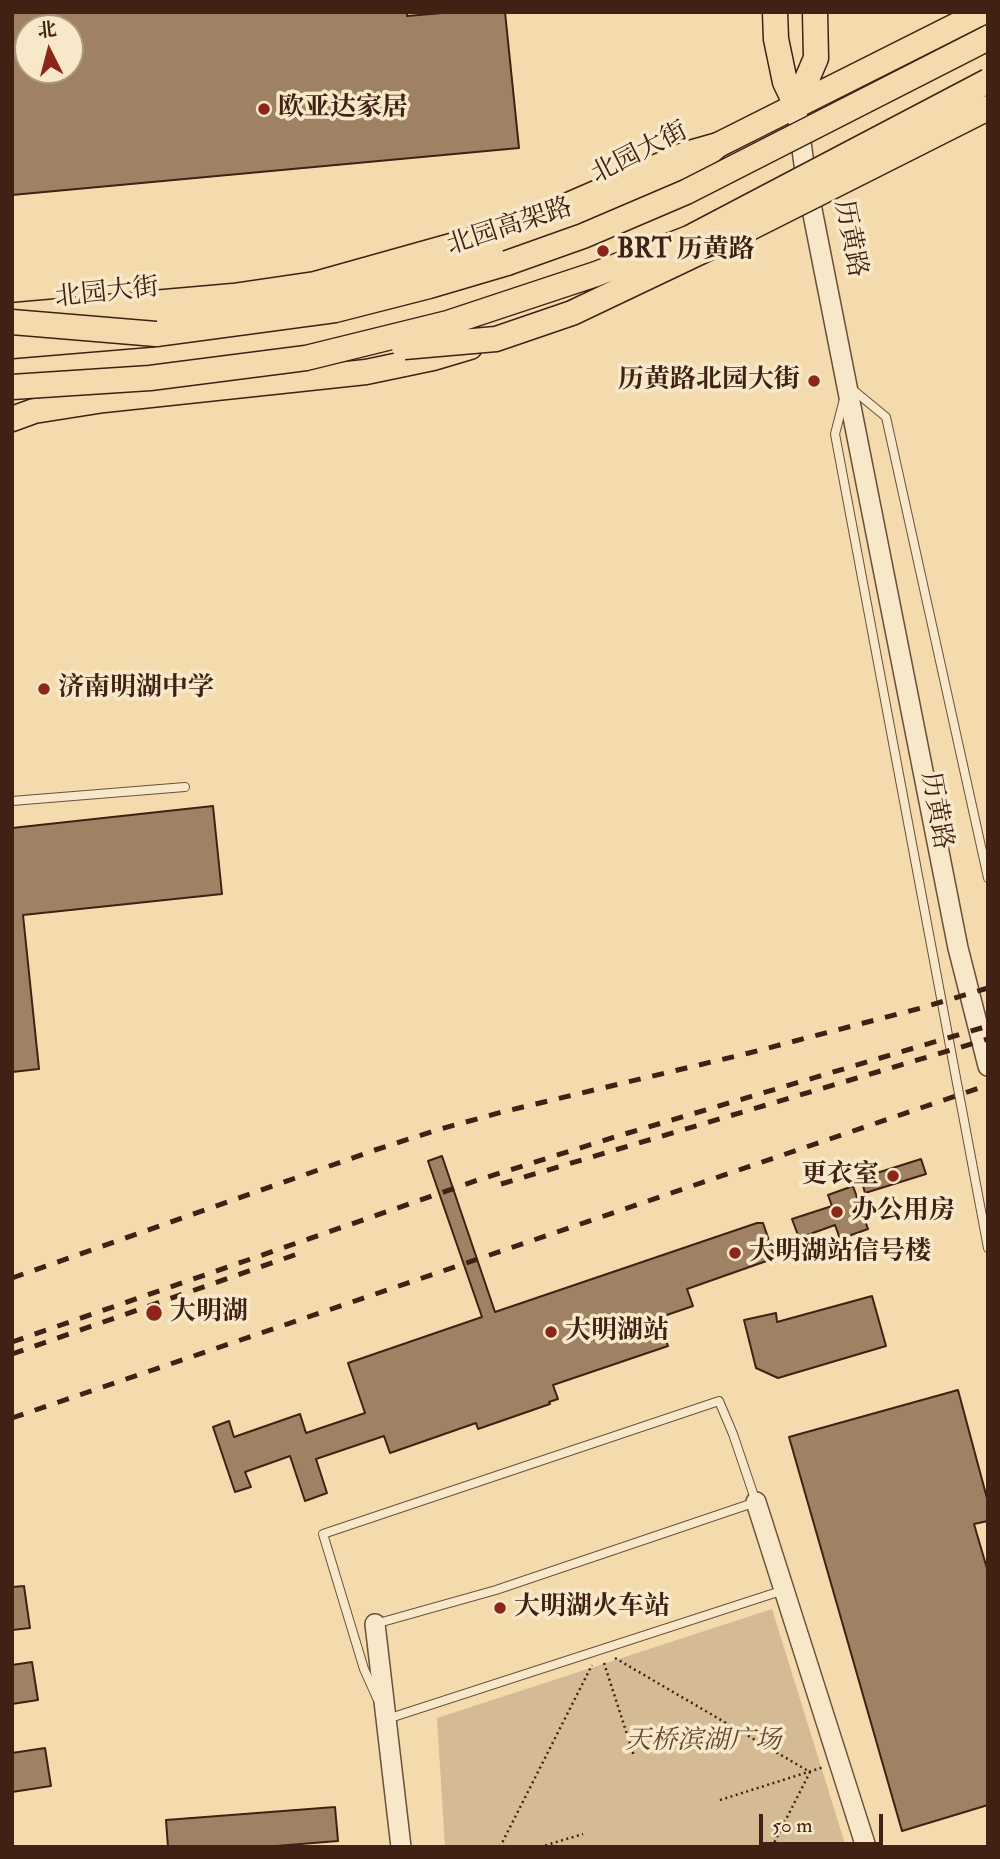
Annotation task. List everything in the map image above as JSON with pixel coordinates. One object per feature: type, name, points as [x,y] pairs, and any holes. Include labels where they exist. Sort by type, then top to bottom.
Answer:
[{"type":"main road","name":"历黄路","points":[[775,12],[776,39],[785,82],[796,105]]},
{"type":"main road","points":[[796,105],[816,58],[815,12]]},
{"type":"main road","name":"北园大街","points":[[12,333],[240,310],[324,296],[399,278],[499,248],[558,227],[694,165],[718,145],[981,12]]},
{"type":"main road","name":"北园高架路","points":[[12,346],[156,334],[335,310],[429,286],[583,236],[686,192],[988,38]]},
{"type":"main road","points":[[572,313],[689,238],[988,81]]},
{"type":"main road","points":[[12,394],[325,363],[507,316],[708,234],[806,179],[914,133],[988,94]]},
{"type":"main road","points":[[19,414],[104,400],[366,372],[433,358],[496,339],[572,313],[738,234],[988,108]]},
{"type":"main road","points":[[12,315],[233,296],[315,284],[465,242],[543,216],[686,154],[718,145]]},
{"type":"main road","points":[[306,358],[448,323],[596,274],[689,238]]},
{"type":"main road","points":[[12,322],[156,334]]},
{"type":"main road","points":[[12,387],[150,378],[306,358],[496,339]]},
{"type":"street","name":"历黄路","points":[[796,105],[806,179],[958,948],[988,1066]]},
{"type":"street","points":[[756,1502],[866,1847]]},
{"type":"street","points":[[375,1624],[401,1847]]},
{"type":"lane","name":"历黄路","points":[[988,878],[886,417],[848,385],[835,434],[988,1248]]},
{"type":"lane","points":[[12,801],[185,787]]},
{"type":"lane","points":[[375,1624],[496,1591],[756,1502],[719,1401],[323,1534],[364,1669],[387,1719],[784,1590]]},
{"type":"path","points":[[600,1650],[634,1756]]},
{"type":"path","points":[[600,1650],[810,1772]]},
{"type":"path","points":[[500,1847],[600,1650]]},
{"type":"path","points":[[720,1800],[839,1762]]},
{"type":"path","points":[[772,1847],[810,1772]]},
{"type":"path","points":[[540,1847],[583,1834]]},
{"type":"green space","name":"天桥滨湖广场","points":[[772,1609],[846,1847],[445,1847],[437,1718]]},
{"type":"building","name":"欧亚达家居","points":[[12,12],[407,12],[407,16],[505,12],[519,148],[12,195]]},
{"type":"building","points":[[213,806],[222,894],[23,915],[39,1069],[12,1072],[12,828]]},
{"type":"building","name":"大明湖站","points":[[442,1156],[495,1312],[757,1223],[763,1223],[775,1258],[687,1289],[693,1306],[658,1318],[668,1346],[553,1385],[558,1399],[549,1402],[550,1404],[478,1429],[476,1423],[390,1453],[384,1436],[316,1459],[327,1493],[305,1501],[290,1456],[245,1472],[251,1487],[235,1492],[213,1427],[229,1421],[234,1437],[300,1414],[306,1433],[365,1413],[348,1363],[482,1317],[428,1161]]},
{"type":"building","name":"更衣室","points":[[921,1159],[926,1174],[865,1193],[861,1178]]},
{"type":"building","name":"办公用房","points":[[853,1186],[868,1229],[840,1239],[835,1225],[799,1238],[792,1219],[832,1206],[828,1195]]},
{"type":"building","points":[[872,1296],[886,1346],[778,1378],[756,1368],[744,1320],[776,1313],[777,1322]]},
{"type":"building","points":[[958,1390],[988,1502],[988,1521],[974,1524],[988,1572],[988,1805],[902,1831],[789,1437]]},
{"type":"building","points":[[24,1586],[30,1628],[12,1630],[12,1587]]},
{"type":"building","points":[[32,1662],[38,1700],[12,1704],[12,1665]]},
{"type":"building","points":[[45,1748],[51,1786],[12,1792],[12,1753]]},
{"type":"building","points":[[335,1807],[338,1841],[264,1847],[168,1847],[166,1820]]},
{"type":"railway","points":[[12,1278],[437,1130],[749,1053],[988,988]]},
{"type":"railway","points":[[12,1342],[478,1180],[988,1026]]},
{"type":"railway","points":[[501,1184],[988,1039]]},
{"type":"railway","points":[[12,1418],[988,1085]]},
{"type":"railway","points":[[12,1354],[303,1252]]},
{"type":"place","name":"欧亚达家居","points":[[264,109]]},
{"type":"place","name":"BRT 历黄路","points":[[603,251]]},
{"type":"place","name":"历黄路北园大街","points":[[814,381]]},
{"type":"place","name":"济南明湖中学","points":[[44,689]]},
{"type":"place","name":"更衣室","points":[[893,1176]]},
{"type":"place","name":"办公用房","points":[[837,1212]]},
{"type":"place","name":"大明湖站信号楼","points":[[735,1253]]},
{"type":"place","name":"大明湖","points":[[154,1313]]},
{"type":"place","name":"大明湖站","points":[[551,1332]]},
{"type":"place","name":"大明湖火车站","points":[[500,1608]]}]
